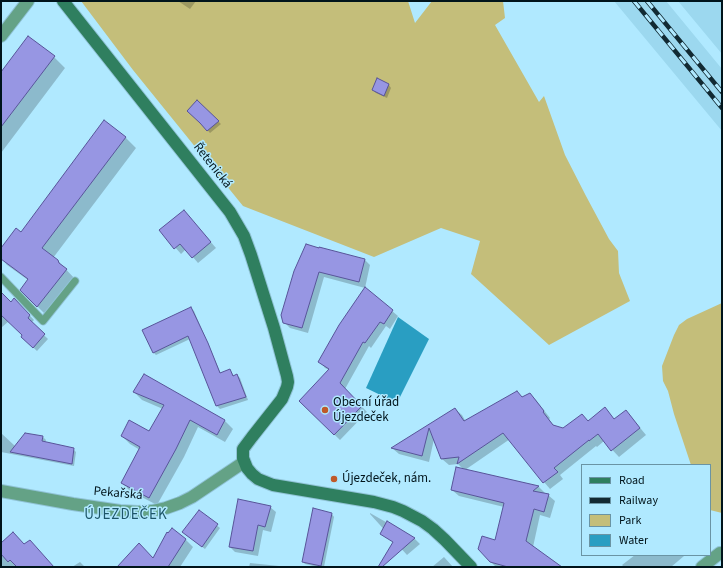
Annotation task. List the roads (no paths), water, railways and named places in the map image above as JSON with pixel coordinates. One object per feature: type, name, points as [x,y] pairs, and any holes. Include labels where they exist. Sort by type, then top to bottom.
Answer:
[{"type":"street","points":[[1,36],[28,1]]},
{"type":"street","name":"Řetenická","points":[[63,1],[219,198],[235,220],[244,236],[274,328],[287,376],[287,387],[282,400],[244,449],[242,453],[244,462]]},
{"type":"street","points":[[244,462],[252,474],[273,485],[385,504],[412,515],[445,540],[471,567]]},
{"type":"street","name":"Pekařská","points":[[1,491],[120,511],[152,511],[166,508],[192,497],[244,462]]},
{"type":"street","points":[[702,567],[722,553]]},
{"type":"lane","points":[[1,277],[43,321],[75,281]]},
{"type":"water","points":[[398,317],[429,339],[397,403],[366,388]]},
{"type":"railway","points":[[634,1],[722,108]]},
{"type":"railway","points":[[647,1],[722,92]]},
{"type":"place","name":"Obecní úřad Újezdeček","points":[[325,410]]},
{"type":"place","name":"Újezdeček, nám.","points":[[334,479]]},
{"type":"district","name":"ÚJEZDEČEK","points":[[126,516]]}]
